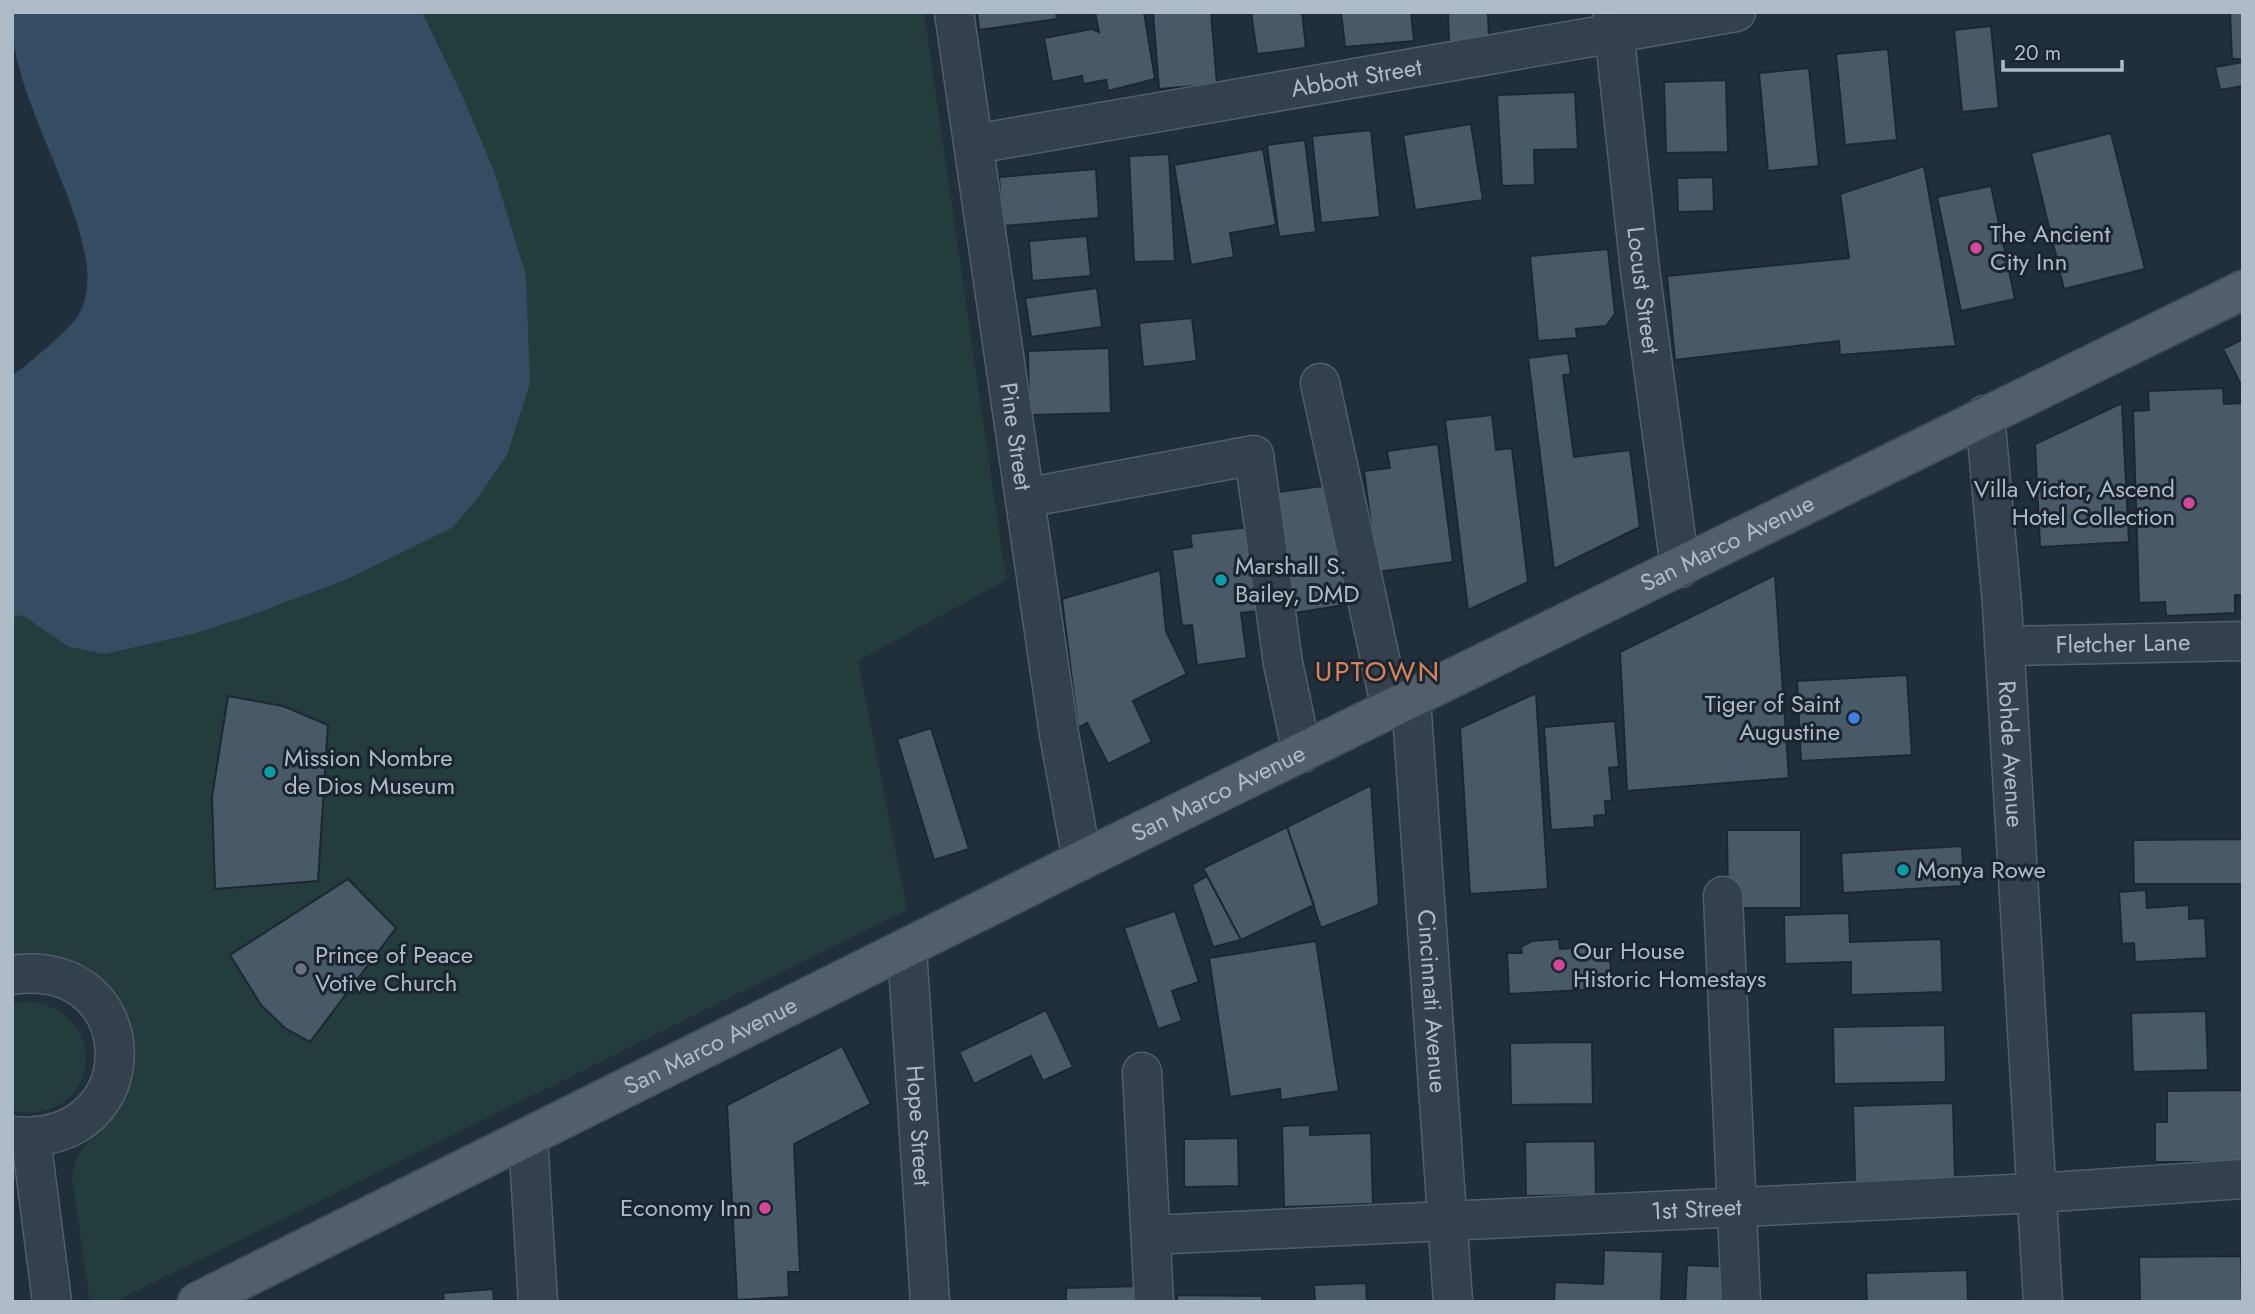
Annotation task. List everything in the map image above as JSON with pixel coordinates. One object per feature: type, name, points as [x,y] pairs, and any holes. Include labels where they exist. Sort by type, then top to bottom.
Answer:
[{"type":"main road","name":"San Marco Avenue","points":[[197,1302],[1082,860],[2243,290]]},
{"type":"street","name":"Pine Street","points":[[954,12],[1059,734],[1082,860]]},
{"type":"street","name":"Abbott Street","points":[[975,144],[1613,22],[1736,12]]},
{"type":"street","name":"Locust Street","points":[[1613,22],[1640,271],[1679,568]]},
{"type":"street","name":"Cincinnati Avenue","points":[[1320,383],[1401,704],[1449,1221],[1453,1302]]},
{"type":"street","name":"Rohde Avenue","points":[[1985,415],[2004,646],[2027,1073],[2043,1302]]},
{"type":"street","points":[[1025,498],[1254,454],[1283,663],[1302,753]]},
{"type":"street","name":"Fletcher Lane","points":[[2004,646],[2243,640]]},
{"type":"street","points":[[1723,896],[1741,1302]]},
{"type":"street","name":"Hope Street","points":[[907,949],[930,1302]]},
{"type":"street","points":[[12,975],[34,972],[55,975],[76,983],[93,996],[115,1035],[113,1077],[104,1098],[89,1116],[52,1136],[22,1137],[52,1302]]},
{"type":"street","points":[[1142,1072],[1154,1302]]},
{"type":"street","points":[[528,1138],[538,1302]]},
{"type":"street","name":"1st Street","points":[[1151,1235],[2037,1193],[2243,1179]]},
{"type":"green space","points":[[422,12],[924,12],[1006,580],[858,661],[907,910],[115,1302],[90,1302],[72,1178],[79,1153],[113,1112],[126,1086],[132,1043],[119,1010],[75,973],[48,958],[12,955],[12,618],[22,615],[69,647],[105,654],[193,634],[246,617],[348,579],[452,528],[529,364],[526,275],[494,171],[463,97]]},
{"type":"green space","points":[[31,1001],[58,1011],[76,1027],[85,1047],[85,1068],[77,1088],[62,1103],[40,1112],[12,1111],[12,1004]]},
{"type":"water","points":[[13,12],[422,12],[463,97],[494,171],[526,275],[530,383],[507,455],[476,500],[452,528],[348,579],[246,617],[193,634],[105,654],[69,647],[22,615],[12,618],[12,376],[74,321],[79,314],[87,285],[84,250],[73,211],[25,86],[15,47]]},
{"type":"building","points":[[977,12],[1056,12],[1057,19],[979,30]]},
{"type":"building","points":[[1095,12],[1144,12],[1155,79],[1108,91],[1106,80],[1083,84],[1082,76],[1052,82],[1044,38],[1092,29],[1099,32]]},
{"type":"building","points":[[1153,12],[1211,12],[1217,84],[1159,89]]},
{"type":"building","points":[[1251,12],[1302,12],[1306,48],[1257,54]]},
{"type":"building","points":[[1341,12],[1411,12],[1414,41],[1345,47]]},
{"type":"building","points":[[1448,12],[1488,12],[1489,41],[1449,42]]},
{"type":"building","points":[[2230,12],[2243,12],[2243,59],[2232,59]]},
{"type":"building","points":[[1991,26],[1999,108],[1962,112],[1954,30]]},
{"type":"building","points":[[1888,49],[1897,140],[1845,145],[1836,54]]},
{"type":"building","points":[[2243,62],[2243,86],[2220,90],[2215,67]]},
{"type":"building","points":[[1809,68],[1819,166],[1768,171],[1759,73]]},
{"type":"building","points":[[1726,80],[1728,152],[1666,153],[1664,82]]},
{"type":"building","points":[[1575,92],[1578,149],[1534,150],[1535,185],[1502,186],[1497,95]]},
{"type":"building","points":[[1471,124],[1483,200],[1415,210],[1403,135]]},
{"type":"building","points":[[1371,130],[1380,217],[1321,223],[1312,136]]},
{"type":"building","points":[[2111,133],[2145,269],[2064,289],[2031,153]]},
{"type":"building","points":[[1305,140],[1316,232],[1279,237],[1267,145]]},
{"type":"building","points":[[1263,149],[1276,225],[1230,233],[1234,257],[1191,265],[1174,165]]},
{"type":"building","points":[[1169,154],[1175,261],[1134,262],[1129,156]]},
{"type":"building","points":[[1924,166],[1956,346],[1840,355],[1839,341],[1675,360],[1667,276],[1849,258],[1840,194]]},
{"type":"building","points":[[1096,169],[1099,218],[1003,226],[999,177]]},
{"type":"building","points":[[1713,177],[1714,211],[1678,212],[1677,178]]},
{"type":"building","name":"The Ancient City Inn","points":[[1991,186],[2015,299],[1961,311],[1937,197]]},
{"type":"building","points":[[1087,236],[1091,276],[1032,281],[1029,241]]},
{"type":"building","points":[[1608,249],[1615,314],[1606,326],[1576,329],[1577,338],[1538,341],[1530,256]]},
{"type":"building","points":[[1097,288],[1102,327],[1031,337],[1025,298]]},
{"type":"building","points":[[1192,318],[1197,361],[1143,367],[1139,323]]},
{"type":"building","points":[[2243,339],[2243,389],[2223,349]]},
{"type":"building","points":[[1109,348],[1111,413],[1029,415],[1028,351]]},
{"type":"building","points":[[1568,353],[1571,374],[1563,375],[1574,457],[1630,450],[1640,527],[1554,569],[1528,358]]},
{"type":"building","name":"Villa Victor, Ascend Hotel Collection","points":[[2223,388],[2224,404],[2243,403],[2243,595],[2235,595],[2235,613],[2166,616],[2165,602],[2139,603],[2133,411],[2149,410],[2148,391]]},
{"type":"building","points":[[2122,403],[2129,542],[2040,547],[2035,444]]},
{"type":"building","points":[[1492,415],[1496,450],[1512,448],[1528,582],[1468,610],[1445,420]]},
{"type":"building","points":[[1438,444],[1453,562],[1377,572],[1364,471],[1390,468],[1387,451]]},
{"type":"building","points":[[1330,485],[1357,603],[1288,614],[1271,493]]},
{"type":"building","name":"Marshall S. Bailey, DMD","points":[[1258,526],[1269,610],[1241,613],[1247,658],[1197,665],[1192,625],[1182,626],[1172,550],[1192,547],[1190,534]]},
{"type":"building","points":[[1160,570],[1166,631],[1187,674],[1133,701],[1152,742],[1108,764],[1087,723],[1078,728],[1062,599]]},
{"type":"building","points":[[1775,575],[1789,778],[1627,791],[1620,652]]},
{"type":"building","name":"Tiger of Saint Augustine","points":[[1907,675],[1912,755],[1801,761],[1797,681]]},
{"type":"building","points":[[1536,693],[1548,889],[1470,894],[1460,728]]},
{"type":"building","name":"Mission Nombre de Dios Museum","points":[[228,696],[283,706],[328,725],[318,881],[215,889],[212,797]]},
{"type":"building","points":[[1615,721],[1619,767],[1609,768],[1612,801],[1605,801],[1606,815],[1594,816],[1595,827],[1551,830],[1544,727]]},
{"type":"building","points":[[931,728],[969,849],[934,860],[897,739]]},
{"type":"building","points":[[1371,785],[1379,905],[1321,928],[1287,827]]},
{"type":"building","points":[[1287,827],[1314,905],[1241,940],[1203,868]]},
{"type":"building","points":[[1727,830],[1801,830],[1801,908],[1728,908]]},
{"type":"building","points":[[2243,839],[2243,884],[2134,884],[2133,840]]},
{"type":"building","name":"Monya Rowe","points":[[1962,846],[1964,886],[1843,893],[1841,853]]},
{"type":"building","points":[[1207,876],[1241,940],[1213,947],[1192,885]]},
{"type":"building","name":"Prince of Peace Votive Church","points":[[348,879],[396,928],[310,1042],[285,1028],[261,1005],[230,955]]},
{"type":"building","points":[[2146,890],[2147,908],[2189,905],[2189,919],[2205,918],[2207,958],[2135,962],[2134,943],[2122,944],[2119,892]]},
{"type":"building","points":[[1175,911],[1199,982],[1172,991],[1182,1021],[1158,1029],[1124,928]]},
{"type":"building","points":[[1849,913],[1850,942],[1941,939],[1943,992],[1851,995],[1851,962],[1785,964],[1784,915]]},
{"type":"building","name":"Our House Historic Homestays","points":[[1559,939],[1560,949],[1599,946],[1599,952],[1610,951],[1611,977],[1600,977],[1601,989],[1509,994],[1507,953],[1522,953],[1521,947],[1532,941]]},
{"type":"building","points":[[1316,941],[1339,1091],[1281,1100],[1280,1089],[1230,1097],[1209,958]]},
{"type":"building","points":[[1046,1010],[1073,1067],[1043,1081],[1031,1056],[974,1084],[959,1052]]},
{"type":"building","points":[[2206,1011],[2208,1070],[2133,1072],[2131,1013]]},
{"type":"building","points":[[1945,1025],[1946,1082],[1834,1084],[1833,1027]]},
{"type":"building","points":[[1592,1042],[1593,1104],[1511,1105],[1510,1043]]},
{"type":"building","name":"Economy Inn","points":[[842,1046],[871,1104],[794,1144],[800,1272],[788,1272],[789,1297],[737,1300],[727,1105]]},
{"type":"building","points":[[2243,1090],[2243,1162],[2155,1162],[2155,1122],[2167,1122],[2167,1091]]},
{"type":"building","points":[[1953,1103],[1955,1179],[1855,1182],[1853,1106]]},
{"type":"building","points":[[1310,1125],[1310,1135],[1371,1133],[1373,1204],[1284,1207],[1282,1126]]},
{"type":"building","points":[[1238,1138],[1239,1186],[1184,1187],[1184,1139]]},
{"type":"building","points":[[1595,1141],[1596,1195],[1526,1196],[1525,1142]]},
{"type":"building","points":[[1604,1250],[1663,1252],[1661,1302],[1524,1302],[1554,1301],[1555,1282],[1603,1284]]},
{"type":"building","points":[[2241,1256],[2242,1302],[2140,1302],[2139,1257]]},
{"type":"building","points":[[1687,1265],[1732,1267],[1730,1302],[1685,1302]]},
{"type":"building","points":[[1967,1270],[1968,1302],[1867,1302],[1866,1273]]},
{"type":"building","points":[[1366,1283],[1367,1302],[1315,1302],[1314,1285]]},
{"type":"building","points":[[1142,1286],[1143,1302],[1066,1302],[1066,1288]]},
{"type":"building","points":[[493,1289],[494,1302],[444,1302],[443,1293]]},
{"type":"building","points":[[1177,1295],[1262,1296],[1262,1302],[1177,1302]]},
{"type":"place","name":"The Ancient City Inn","points":[[1976,248]]},
{"type":"place","name":"Villa Victor, Ascend Hotel Collection","points":[[2189,503]]},
{"type":"place","name":"Marshall S. Bailey, DMD","points":[[1221,580]]},
{"type":"place","name":"Tiger of Saint Augustine","points":[[1854,718]]},
{"type":"place","name":"Mission Nombre de Dios Museum","points":[[270,772]]},
{"type":"place","name":"Monya Rowe","points":[[1903,870]]},
{"type":"place","name":"Our House Historic Homestays","points":[[1559,965]]},
{"type":"place","name":"Prince of Peace Votive Church","points":[[301,969]]},
{"type":"place","name":"Economy Inn","points":[[765,1208]]},
{"type":"district","name":"UPTOWN","points":[[1378,671]]}]
